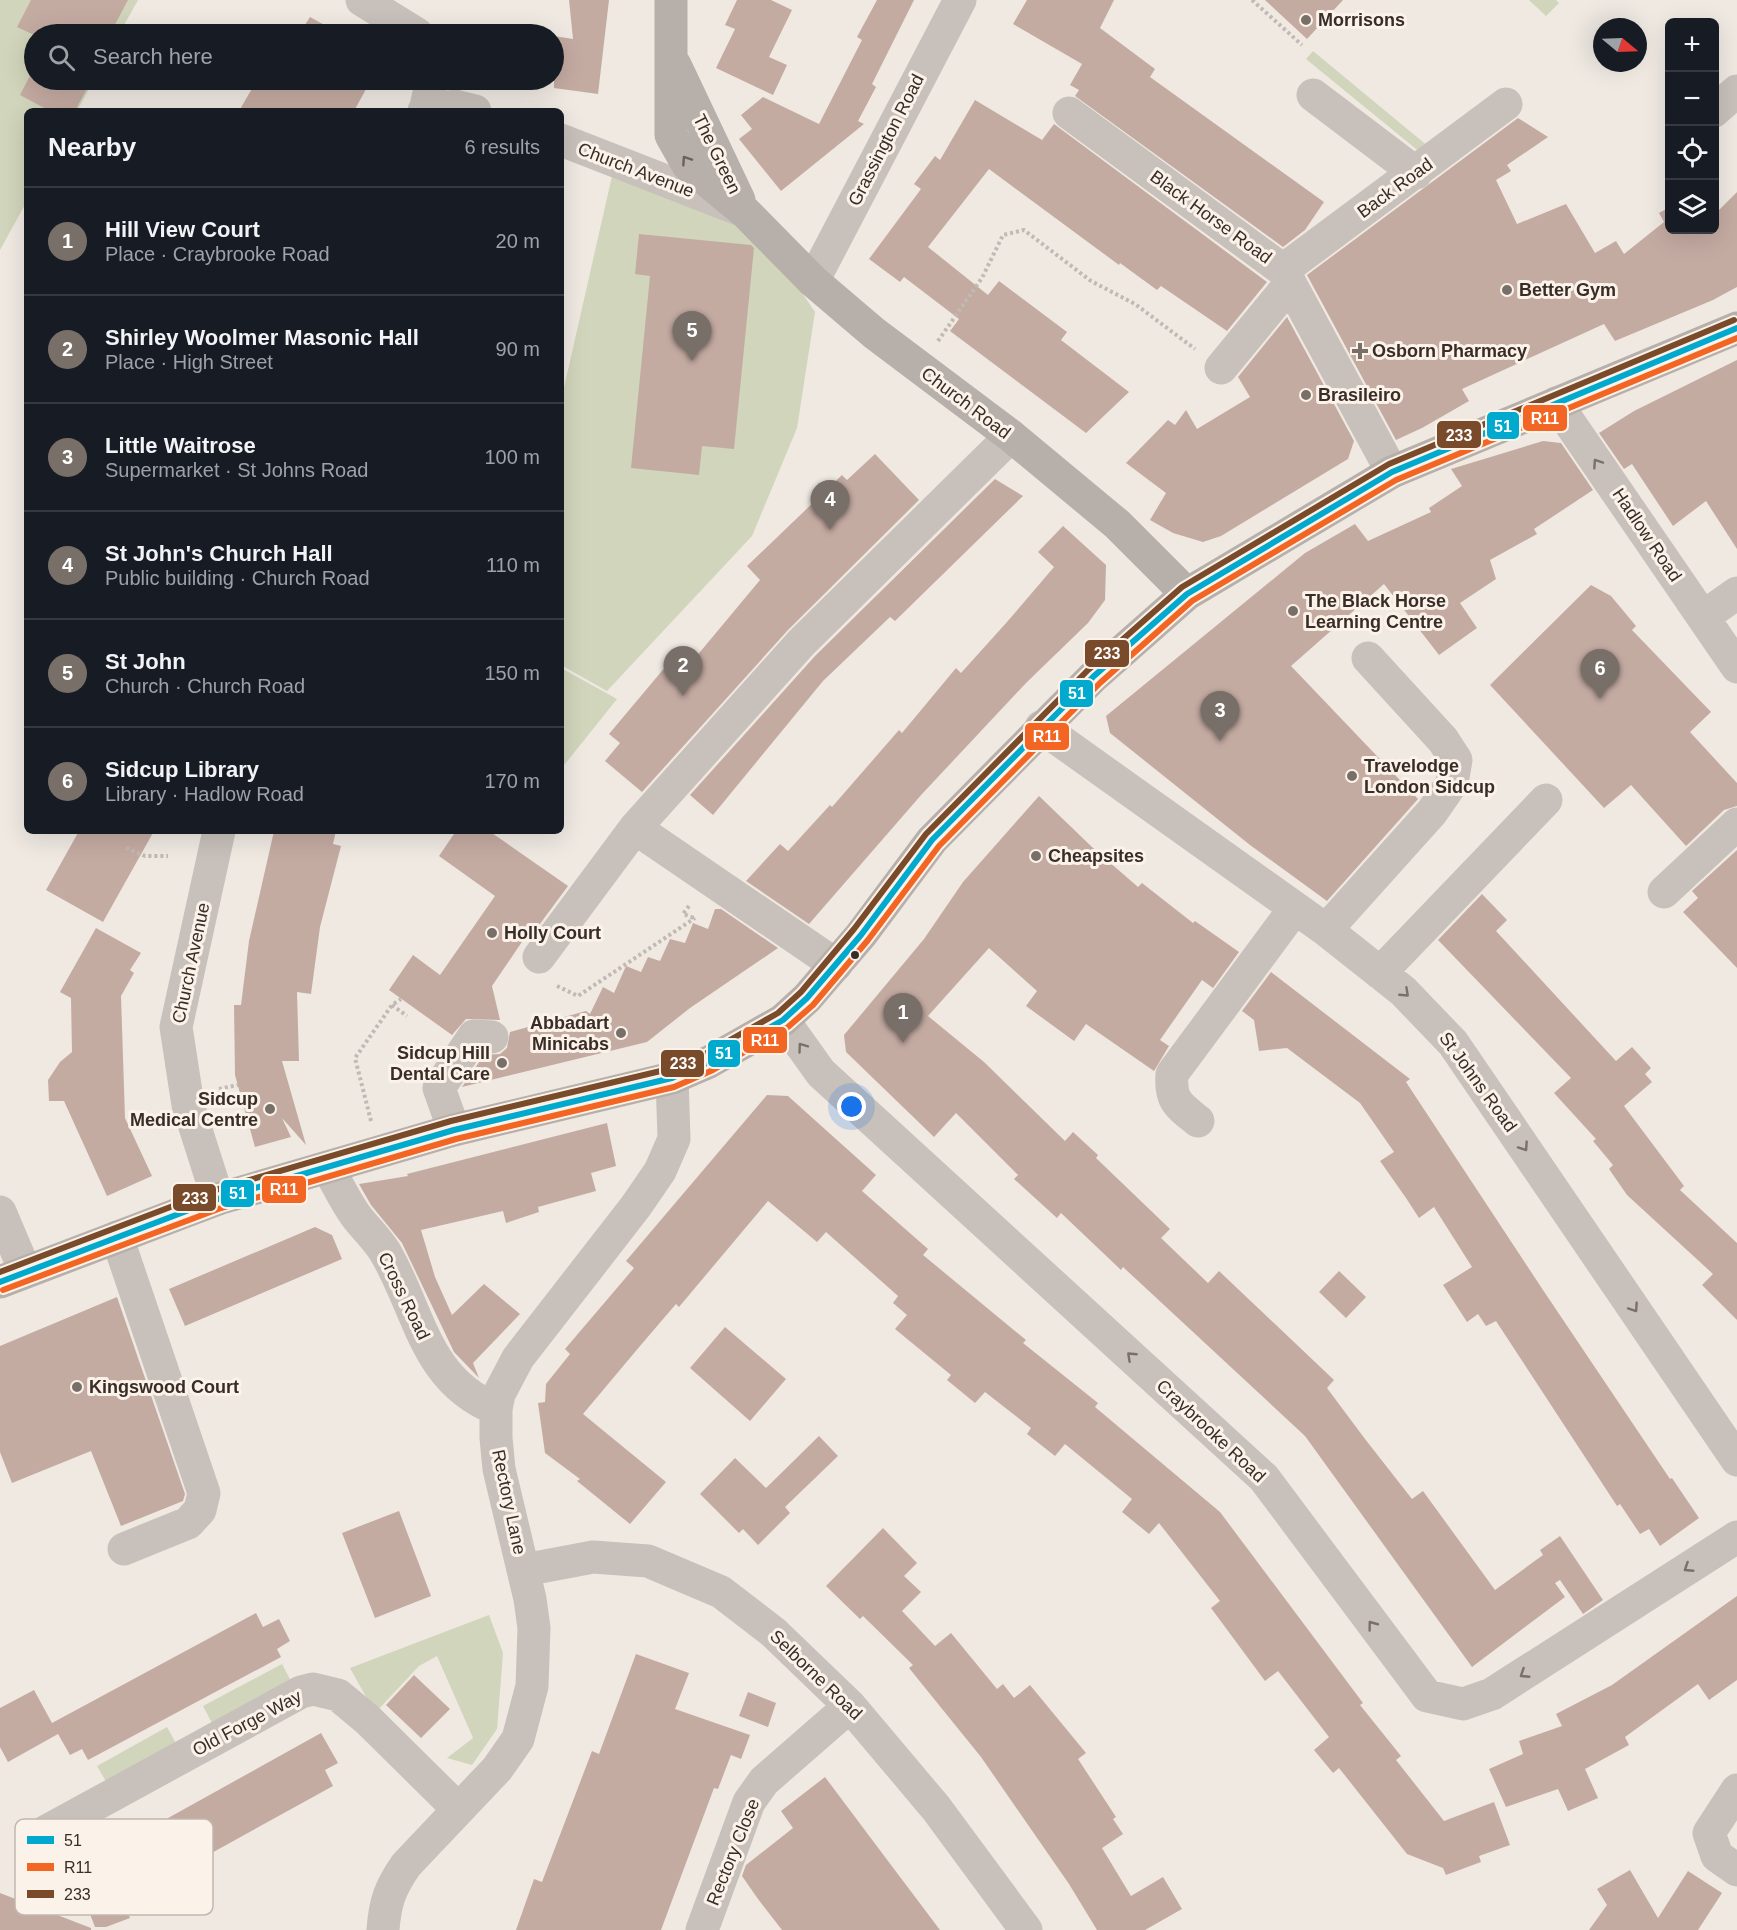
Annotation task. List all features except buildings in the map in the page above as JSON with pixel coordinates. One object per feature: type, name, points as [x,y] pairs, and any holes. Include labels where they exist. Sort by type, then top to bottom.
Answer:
[{"type":"main road","name":"The Green","points":[[671,0],[673,59],[745,212]]},
{"type":"main road","name":"Church Road","points":[[745,212],[813,281],[874,333],[1011,436],[1117,524],[1187,594]]},
{"type":"main road","points":[[13,1277],[218,1199],[454,1130],[672,1078],[709,1062],[783,1020],[836,965],[861,935],[932,840],[1041,727],[1094,676],[1187,594],[1392,472],[1737,328]]},
{"type":"street","points":[[362,0],[401,24]]},
{"type":"street","name":"Grassington Road","points":[[813,281],[960,0]]},
{"type":"street","points":[[425,108],[429,90]]},
{"type":"street","points":[[1719,107],[1737,91]]},
{"type":"street","points":[[1314,95],[1416,173]]},
{"type":"street","name":"Back Road","points":[[1221,368],[1287,277],[1506,104]]},
{"type":"street","points":[[443,108],[455,106],[463,108]]},
{"type":"street","name":"Black Horse Road","points":[[1069,113],[1287,277],[1392,472]]},
{"type":"street","name":"Church Avenue","points":[[564,141],[745,212]]},
{"type":"street","name":"Hadlow Road","points":[[1556,403],[1737,667]]},
{"type":"street","points":[[539,957],[635,828],[801,643],[1011,436]]},
{"type":"street","points":[[1703,617],[1737,593]]},
{"type":"street","points":[[1326,930],[1432,812],[1452,783],[1456,760],[1443,740],[1368,658]]},
{"type":"street","name":"St Johns Road","points":[[1041,727],[1326,930],[1403,991],[1453,1043],[1737,1460]]},
{"type":"street","points":[[1380,973],[1546,800]]},
{"type":"street","points":[[1664,892],[1737,824]]},
{"type":"street","points":[[635,828],[836,965]]},
{"type":"street","name":"Church Avenue","points":[[218,834],[176,1027],[188,1105],[218,1199]]},
{"type":"street","points":[[1198,1121],[1177,1104],[1171,1090],[1172,1074],[1295,908]]},
{"type":"street","name":"Craybrooke Road","points":[[783,1020],[821,1073],[1264,1478],[1427,1696],[1463,1704],[1492,1694],[1737,1536]]},
{"type":"street","points":[[454,1130],[439,1088],[474,1036],[492,1037]]},
{"type":"street","name":"Rectory Lane","points":[[383,1930],[385,1905],[394,1883],[406,1865],[457,1808],[508,1756],[518,1739],[527,1713],[535,1658],[534,1628],[524,1570],[499,1469],[496,1409],[499,1394],[518,1358],[636,1206],[660,1171],[674,1139],[672,1078]]},
{"type":"street","name":"Cross Road","points":[[328,1168],[355,1215],[391,1263],[424,1340],[443,1370],[457,1387],[474,1400],[496,1409]]},
{"type":"street","points":[[0,1212],[13,1277]]},
{"type":"street","points":[[117,1237],[204,1493],[200,1510],[188,1523],[124,1549]]},
{"type":"street","name":"Selborne Road","points":[[524,1570],[593,1557],[648,1561],[720,1592],[773,1632],[850,1706],[936,1808],[1026,1930]]},
{"type":"street","name":"Old Forge Way","points":[[69,1819],[301,1692],[313,1689],[338,1695],[368,1720],[457,1808]]},
{"type":"street","name":"Rectory Close","points":[[702,1930],[749,1802],[764,1780],[850,1706]]},
{"type":"street","points":[[1737,1790],[1709,1833],[1717,1857],[1737,1870]]},
{"type":"path","points":[[1252,0],[1302,45]]},
{"type":"path","points":[[935,345],[982,278],[1003,235],[1024,230],[1091,281],[1135,304],[1221,368]]},
{"type":"path","points":[[126,848],[145,856],[158,858],[168,856]]},
{"type":"path","points":[[569,993],[579,996],[695,918],[683,914]]},
{"type":"path","points":[[380,1152],[355,1058],[392,1005],[401,999]]},
{"type":"path","points":[[392,1005],[407,1016]]},
{"type":"green space","points":[[0,0],[138,0],[125,24],[24,24],[24,90],[89,90],[79,108],[24,108],[24,206],[0,250]]},
{"type":"green space","points":[[1529,0],[1556,0],[1559,3],[1546,16]]},
{"type":"green space","points":[[1313,51],[1429,147],[1421,153],[1306,59]]},
{"type":"green space","points":[[612,176],[745,222],[775,253],[815,312],[797,428],[752,536],[607,691],[564,667],[564,388]]},
{"type":"green space","points":[[564,670],[617,699],[564,765]]},
{"type":"green space","points":[[489,1615],[503,1653],[497,1729],[472,1765],[447,1758],[473,1738],[437,1656],[419,1666],[375,1713],[350,1668]]},
{"type":"green space","points":[[282,1664],[292,1683],[213,1725],[203,1706]]},
{"type":"green space","points":[[167,1727],[178,1747],[108,1785],[97,1766]]},
{"type":"transit line","name":"233","points":[[0,1272],[215,1190],[451,1121],[669,1069],[705,1054],[778,1013],[801,992],[854,929],[926,834],[1088,670],[1182,587],[1389,464],[1734,320]]},
{"type":"transit line","name":"51","points":[[0,1282],[218,1199],[454,1130],[672,1078],[709,1062],[783,1020],[807,998],[861,935],[932,840],[1094,676],[1187,594],[1392,472],[1737,328]]},
{"type":"transit line","name":"R11","points":[[3,1290],[221,1208],[456,1139],[674,1087],[713,1070],[788,1027],[813,1005],[868,940],[939,846],[1100,683],[1192,601],[1396,480],[1737,338]]},
{"type":"place","name":"Morrisons","points":[[1306,20]]},
{"type":"place","name":"Better Gym","points":[[1507,290]]},
{"type":"place","name":"Osborn Pharmacy","points":[[1360,351]]},
{"type":"place","name":"St John","points":[[692,361]]},
{"type":"place","name":"Brasileiro","points":[[1306,395]]},
{"type":"place","name":"St John's Church Hall","points":[[830,530]]},
{"type":"place","name":"The Black Horse Learning Centre","points":[[1293,611]]},
{"type":"place","name":"Shirley Woolmer Masonic Hall","points":[[683,696]]},
{"type":"place","name":"Sidcup Library","points":[[1600,699]]},
{"type":"place","name":"Little Waitrose","points":[[1220,741]]},
{"type":"place","name":"Travelodge London Sidcup","points":[[1352,776]]},
{"type":"place","name":"Cheapsites","points":[[1036,856]]},
{"type":"place","name":"Holly Court","points":[[492,933]]},
{"type":"place","name":"Abbadart Minicabs","points":[[621,1033]]},
{"type":"place","name":"Hill View Court","points":[[903,1043]]},
{"type":"place","name":"Sidcup Hill Dental Care","points":[[502,1063]]},
{"type":"place","name":"Sidcup Medical Centre","points":[[270,1109]]},
{"type":"place","name":"Kingswood Court","points":[[77,1387]]}]
